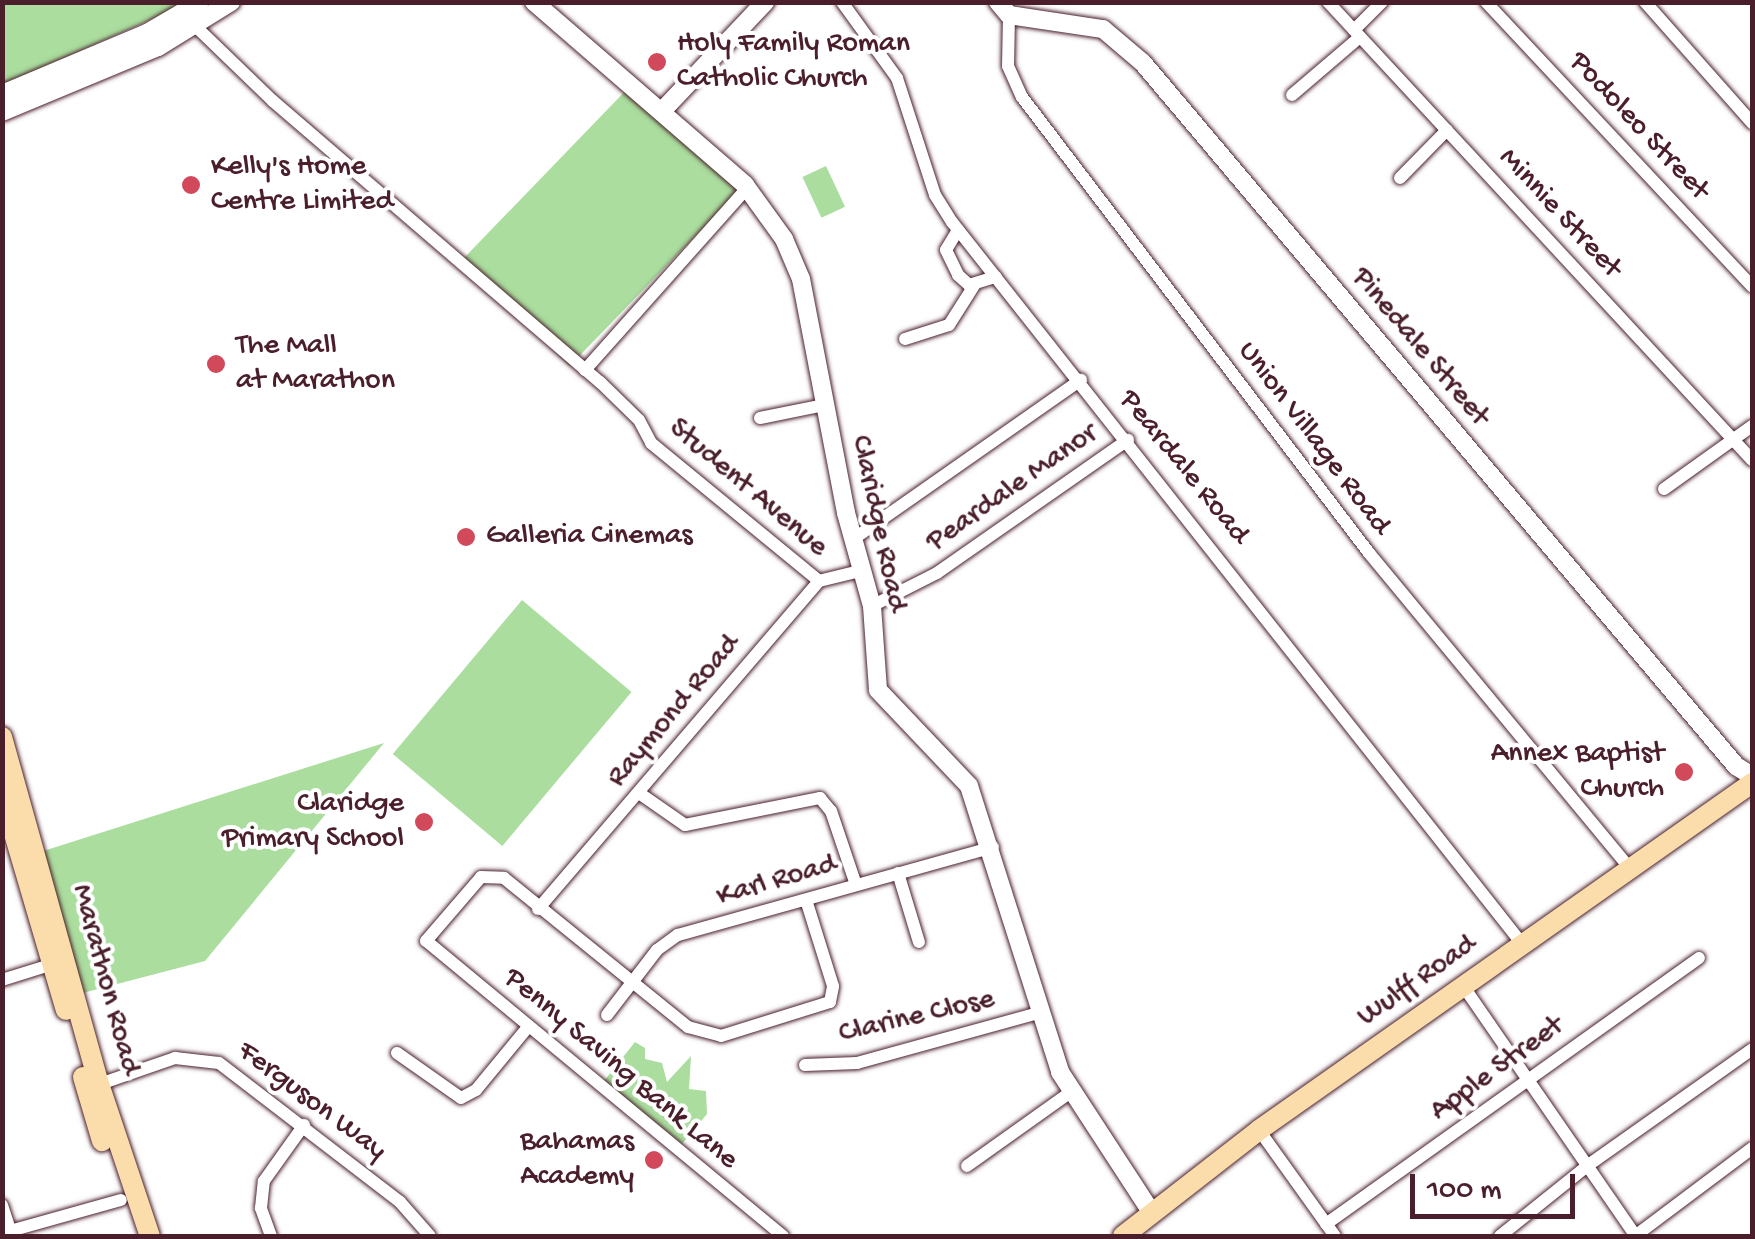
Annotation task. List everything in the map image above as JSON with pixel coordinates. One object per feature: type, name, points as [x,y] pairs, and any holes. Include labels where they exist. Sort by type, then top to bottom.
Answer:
[{"type":"main road","name":"Marathon Road","points":[[2,737],[122,1200],[136,1236]]},
{"type":"main road","name":"Wulff Road","points":[[1123,1236],[1259,1130],[1752,780]]},
{"type":"main road","name":"Marathon Road","points":[[2,793],[92,1086],[150,1236]]},
{"type":"street","points":[[2,94],[192,14],[231,2]]},
{"type":"street","name":"Claridge Road","points":[[534,2],[664,110],[747,188],[775,223],[801,279],[824,405],[872,606],[878,690],[969,786],[993,847],[1039,1014],[1072,1090],[1152,1213]]},
{"type":"street","points":[[664,110],[766,2]]},
{"type":"street","name":"Peardale Road","points":[[842,2],[897,78],[934,196],[958,230],[1128,440],[1523,945]]},
{"type":"street","name":"Minnie Street","points":[[1328,2],[1752,460]]},
{"type":"street","points":[[1292,95],[1357,34],[1382,2]]},
{"type":"street","name":"Podoleo Street","points":[[1486,2],[1752,286]]},
{"type":"street","points":[[1644,2],[1752,123]]},
{"type":"street","name":"Pinedale Street","points":[[1004,8],[1104,29],[1143,63],[1725,754],[1752,780]]},
{"type":"street","name":"Union Village Road","points":[[1004,8],[1008,66],[1022,98],[1392,582],[1630,868]]},
{"type":"street","points":[[2,112],[192,14]]},
{"type":"street","name":"Student Avenue","points":[[192,14],[600,382],[639,420],[644,434],[819,581]]},
{"type":"street","points":[[1400,178],[1447,130]]},
{"type":"street","points":[[585,370],[607,352],[747,188]]},
{"type":"street","points":[[958,230],[946,256],[965,283],[996,277]]},
{"type":"street","points":[[905,340],[949,325],[967,306],[975,284]]},
{"type":"street","points":[[600,382],[607,352]]},
{"type":"street","points":[[855,538],[1080,380]]},
{"type":"street","points":[[760,418],[824,405]]},
{"type":"street","points":[[1664,489],[1752,426]]},
{"type":"street","name":"Peardale Manor","points":[[872,606],[938,573],[1128,440]]},
{"type":"street","points":[[819,581],[864,570]]},
{"type":"street","name":"Raymond Road","points":[[538,909],[819,581]]},
{"type":"street","points":[[639,793],[676,823],[694,826],[820,798],[832,811],[856,885]]},
{"type":"street","name":"Karl Road","points":[[607,1015],[678,935],[993,847]]},
{"type":"street","points":[[898,873],[919,942]]},
{"type":"street","name":"Penny Saving Bank Lane","points":[[538,909],[504,878],[481,877],[426,941],[784,1236]]},
{"type":"street","points":[[538,909],[631,984],[705,1036],[825,1006],[833,986],[806,900]]},
{"type":"street","name":"Apple Street","points":[[1326,1224],[1699,958]]},
{"type":"street","points":[[2,980],[54,964]]},
{"type":"street","points":[[1464,987],[1635,1236],[1752,1148]]},
{"type":"street","name":"Clarine Close","points":[[805,1065],[857,1063],[1039,1014]]},
{"type":"street","points":[[397,1053],[461,1098],[476,1090],[528,1027]]},
{"type":"street","points":[[1500,1236],[1587,1166],[1752,1049]]},
{"type":"street","name":"Ferguson Way","points":[[92,1086],[175,1058],[209,1058],[304,1124],[400,1202],[430,1236]]},
{"type":"street","points":[[967,1166],[1072,1090]]},
{"type":"street","points":[[271,1236],[261,1194],[304,1124]]},
{"type":"street","points":[[1259,1130],[1335,1236]]},
{"type":"street","points":[[2,1205],[11,1234],[122,1200]]},
{"type":"green space","points":[[2,3],[188,3],[3,85]]},
{"type":"green space","points":[[633,83],[742,188],[569,366],[461,261]]},
{"type":"green space","points":[[826,166],[845,207],[821,218],[802,177]]},
{"type":"green space","points":[[522,600],[632,692],[502,846],[393,754]]},
{"type":"green space","points":[[384,743],[205,961],[79,994],[37,853]]},
{"type":"green space","points":[[635,1042],[645,1048],[645,1059],[662,1063],[667,1082],[691,1056],[689,1089],[706,1091],[707,1114],[682,1144],[604,1081]]},
{"type":"place","name":"Holy Family Roman Catholic Church","points":[[657,62]]},
{"type":"place","name":"Kelly's Home Centre Limited","points":[[191,185]]},
{"type":"place","name":"The Mall at Marathon","points":[[216,364]]},
{"type":"place","name":"Galleria Cinemas","points":[[466,537]]},
{"type":"place","name":"Annex Baptist Church","points":[[1684,772]]},
{"type":"place","name":"Claridge Primary School","points":[[424,822]]},
{"type":"place","name":"Bahamas Academy","points":[[654,1160]]}]
